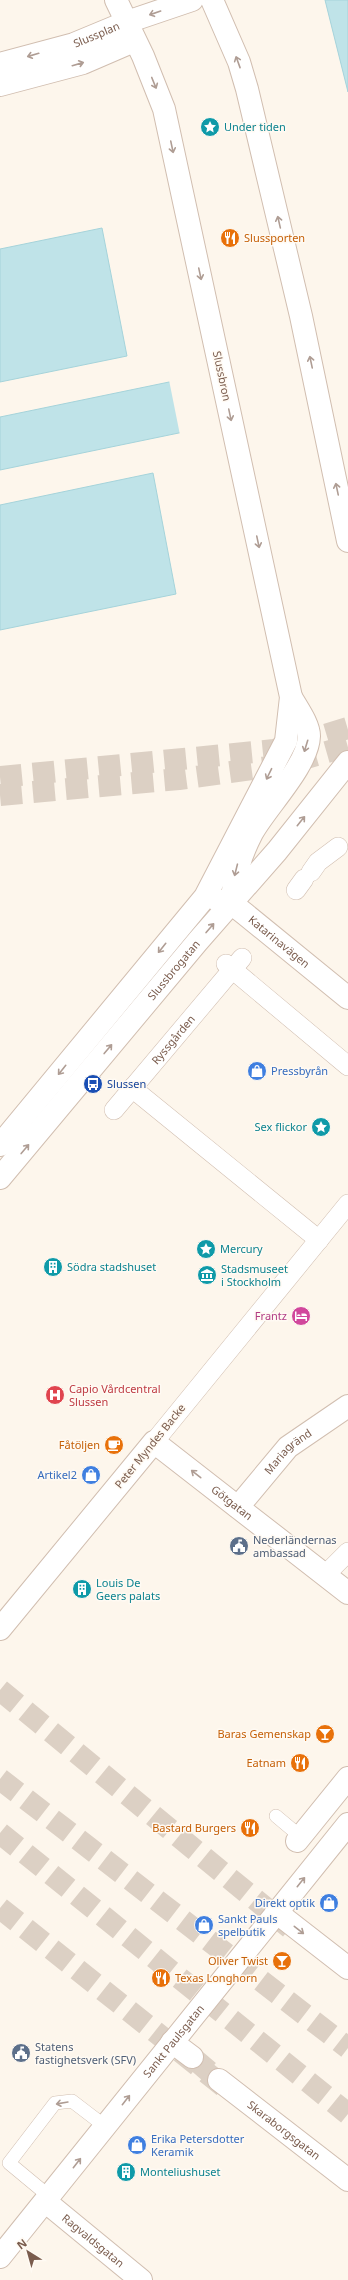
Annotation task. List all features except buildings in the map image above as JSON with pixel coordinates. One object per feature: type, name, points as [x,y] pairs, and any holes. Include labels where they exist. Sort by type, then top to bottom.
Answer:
[{"type":"street","name":"Slussbron","points":[[116,0],[135,40],[164,109],[291,697]]},
{"type":"street","name":"Slussplan","points":[[0,85],[83,63],[135,40],[192,0]]},
{"type":"street","points":[[212,0],[228,35],[247,89],[302,316],[348,541]]},
{"type":"street","name":"Slussplan","points":[[0,64],[74,44],[135,40]]},
{"type":"street","points":[[231,903],[236,868],[252,833],[302,760],[309,736],[302,715],[291,697]]},
{"type":"street","name":"Slussbrogatan","points":[[0,1145],[205,897],[286,741],[291,697]]},
{"type":"street","name":"Slussbrogatan","points":[[0,1178],[231,903],[277,851],[348,762]]},
{"type":"street","points":[[307,871],[338,847]]},
{"type":"street","name":"Katarinavägen","points":[[205,897],[231,903],[348,998]]},
{"type":"street","name":"Ryssgården","points":[[114,1110],[233,964],[348,1066]]},
{"type":"street","points":[[132,1088],[216,1162],[319,1240],[348,1204]]},
{"type":"street","name":"Peter Myndes Backe","points":[[0,1629],[319,1240]]},
{"type":"street","name":"Mariagränd","points":[[238,1507],[288,1447],[348,1406]]},
{"type":"street","name":"Götgatan","points":[[154,1442],[348,1593]]},
{"type":"street","points":[[325,1575],[348,1552]]},
{"type":"street","points":[[299,1839],[348,1778]]},
{"type":"street","name":"Sankt Paulsgatan","points":[[0,2257],[348,1824]]},
{"type":"street","points":[[276,1912],[348,1968]]},
{"type":"street","points":[[172,2042],[192,2057]]},
{"type":"street","name":"Skaraborgsgatan","points":[[219,2080],[348,2180]]},
{"type":"street","name":"Ragvaldsgatan","points":[[48,2199],[141,2280]]},
{"type":"lane","points":[[276,1816],[299,1839]]},
{"type":"lane","points":[[48,2199],[5,2159],[55,2103],[72,2101],[106,2127]]},
{"type":"water","points":[[325,0],[348,0],[348,92]]},
{"type":"water","points":[[102,228],[127,356],[0,382],[0,249]]},
{"type":"water","points":[[348,345],[348,398],[0,470],[0,417]]},
{"type":"water","points":[[153,473],[176,594],[0,630],[0,505]]},
{"type":"pier","points":[[348,343],[348,400],[180,435],[169,380]]},
{"type":"tunnel","points":[[0,777],[274,750],[348,728]]},
{"type":"tunnel","points":[[0,795],[179,779],[282,765],[348,746]]},
{"type":"tunnel","points":[[0,1690],[290,1928]]},
{"type":"tunnel","points":[[0,1779],[348,2048]]},
{"type":"tunnel","points":[[0,1833],[348,2114]]},
{"type":"tunnel","points":[[0,1908],[232,2093]]},
{"type":"tunnel","points":[[192,2057],[219,2080]]},
{"type":"place","name":"Under tiden","points":[[210,127]]},
{"type":"place","name":"Slussporten","points":[[230,238]]},
{"type":"place","name":"Pressbyrån","points":[[257,1071]]},
{"type":"place","name":"Slussen","points":[[93,1084]]},
{"type":"place","name":"Sex flickor","points":[[321,1127]]},
{"type":"place","name":"Mercury","points":[[206,1249]]},
{"type":"place","name":"Södra stadshuset","points":[[53,1267]]},
{"type":"place","name":"Stadsmuseet i Stockholm","points":[[207,1275]]},
{"type":"place","name":"Frantz","points":[[301,1316]]},
{"type":"place","name":"Capio Vårdcentral Slussen","points":[[55,1395]]},
{"type":"place","name":"Fåtöljen","points":[[114,1445]]},
{"type":"place","name":"Artikel2","points":[[91,1475]]},
{"type":"place","name":"Nederländernas ambassad","points":[[239,1546]]},
{"type":"place","name":"Louis De Geers palats","points":[[82,1589]]},
{"type":"place","name":"Baras Gemenskap","points":[[325,1734]]},
{"type":"place","name":"Eatnam","points":[[300,1763]]},
{"type":"place","name":"Bastard Burgers","points":[[250,1828]]},
{"type":"place","name":"Direkt optik","points":[[329,1903]]},
{"type":"place","name":"Sankt Pauls spelbutik","points":[[204,1925]]},
{"type":"place","name":"Oliver Twist","points":[[282,1961]]},
{"type":"place","name":"Texas Longhorn","points":[[161,1978]]},
{"type":"place","name":"Statens fastighetsverk (SFV)","points":[[21,2053]]},
{"type":"place","name":"Erika Petersdotter Keramik","points":[[137,2145]]},
{"type":"place","name":"Monteliushuset","points":[[126,2172]]}]
